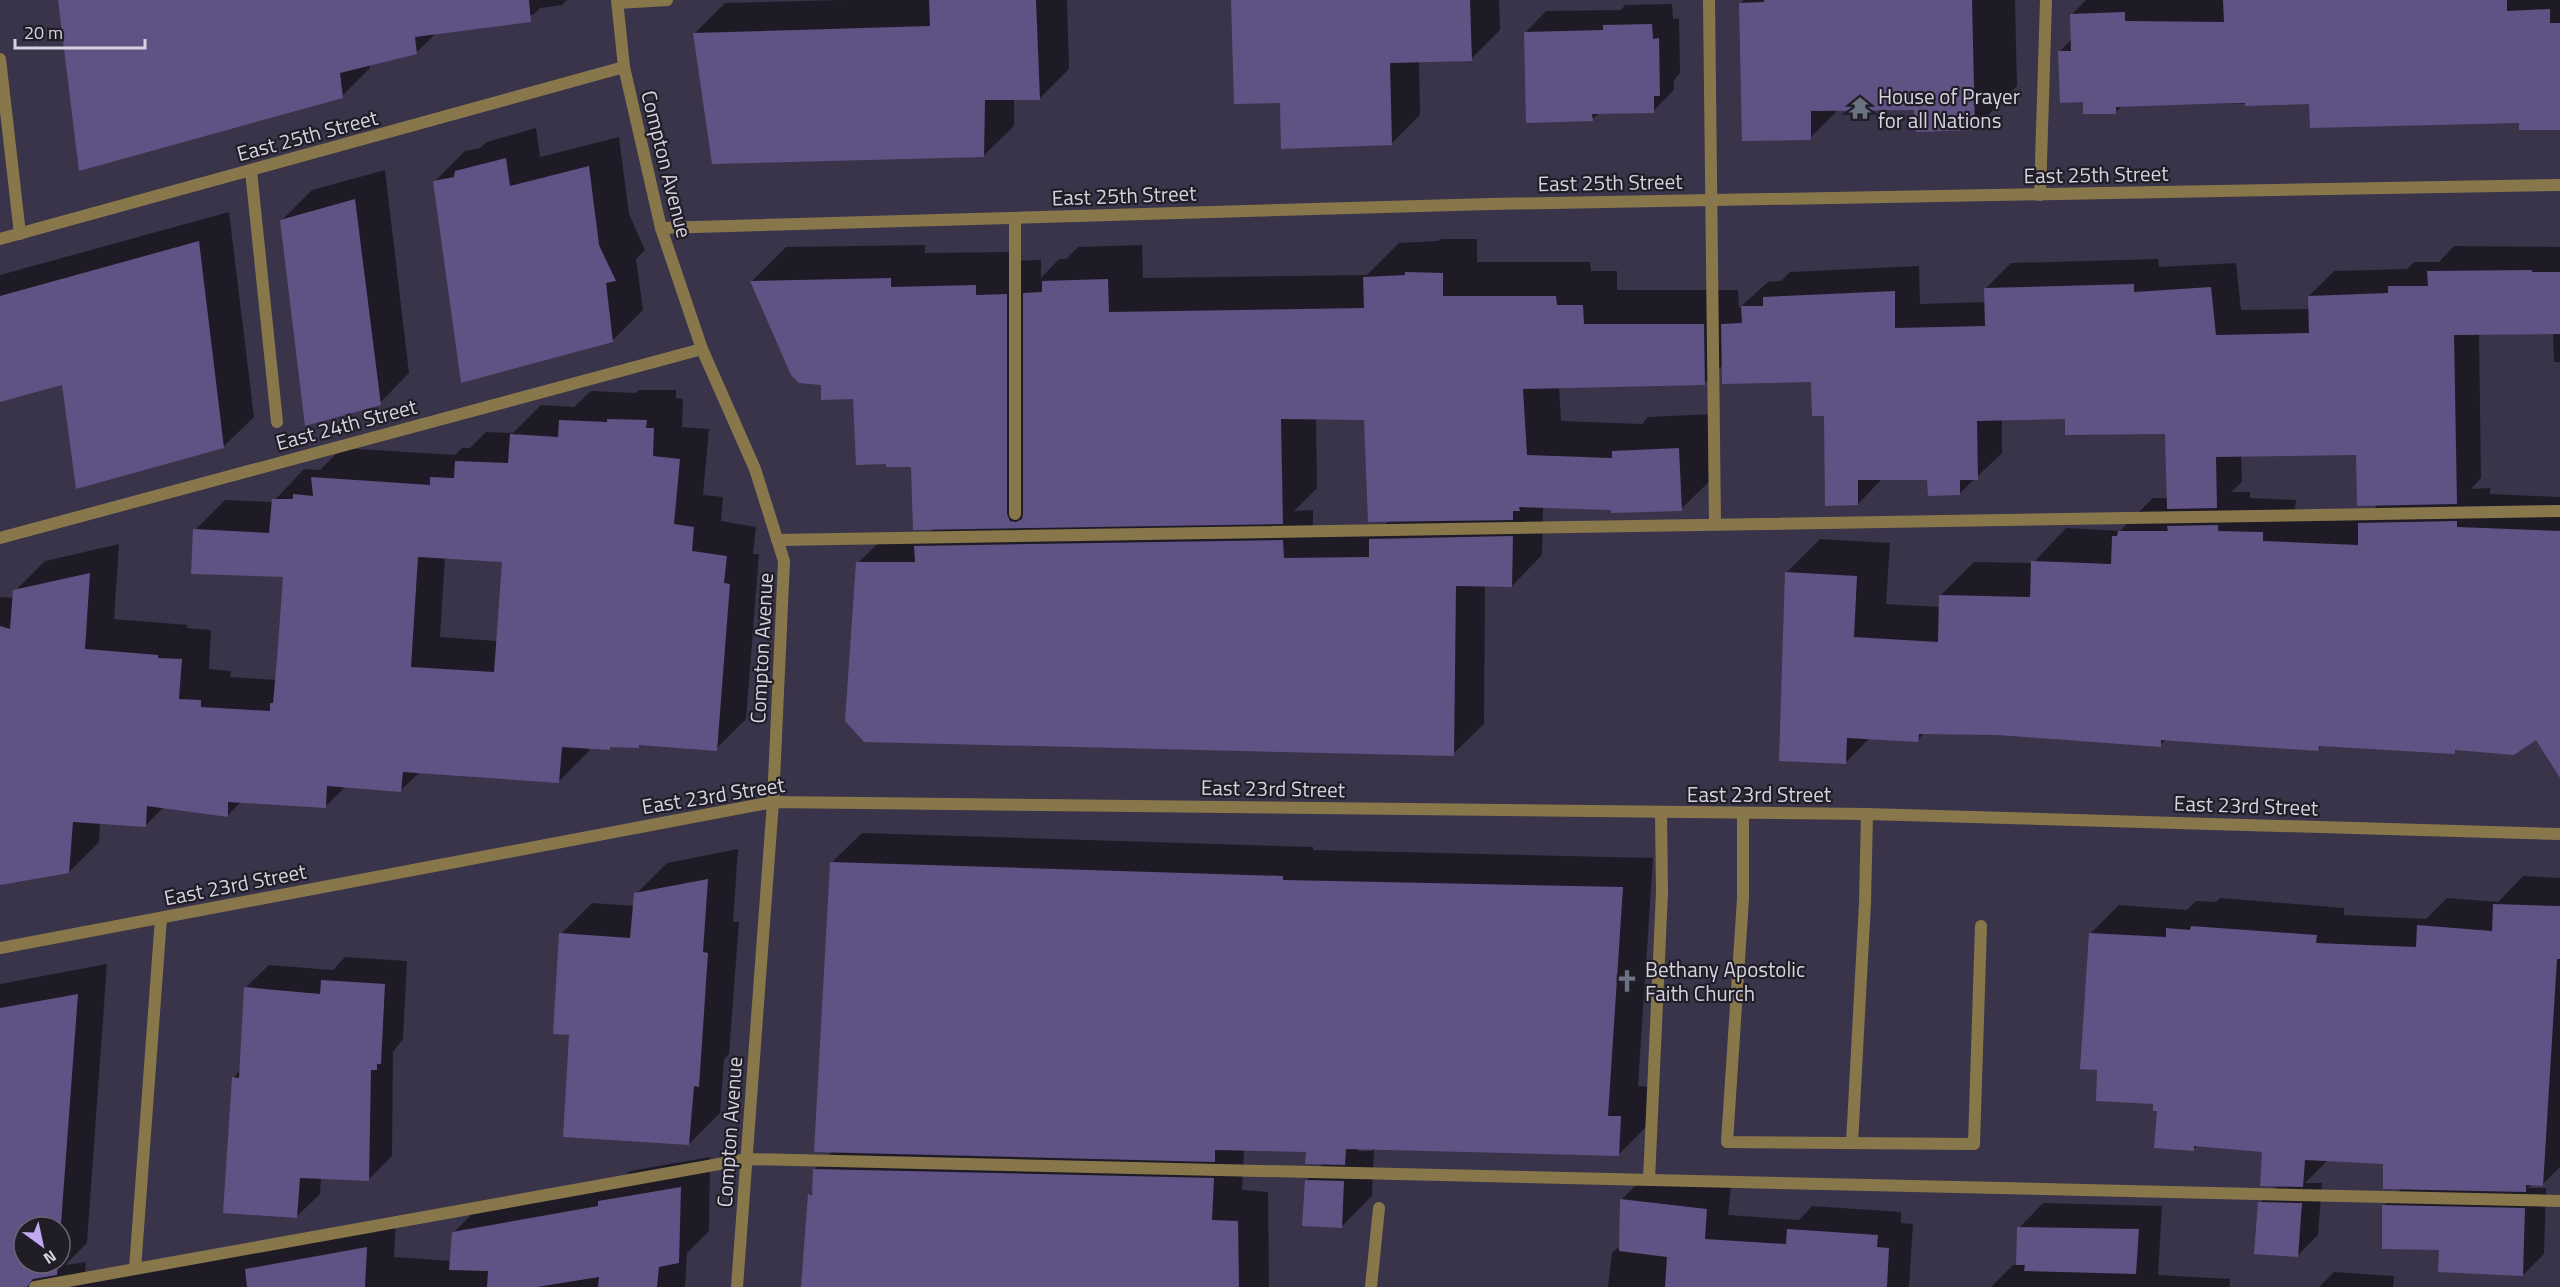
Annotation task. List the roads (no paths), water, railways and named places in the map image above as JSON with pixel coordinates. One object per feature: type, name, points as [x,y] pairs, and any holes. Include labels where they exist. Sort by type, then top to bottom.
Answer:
[{"type":"street","points":[[618,2],[667,0]]},
{"type":"street","points":[[1709,0],[1715,524]]},
{"type":"street","points":[[2040,195],[2046,0]]},
{"type":"street","name":"Compton Avenue","points":[[618,2],[624,67],[661,228],[702,349],[755,469],[784,561],[773,802],[737,1287]]},
{"type":"street","points":[[0,59],[20,234]]},
{"type":"street","name":"East 25th Street","points":[[0,239],[624,67]]},
{"type":"street","points":[[251,171],[276,422]]},
{"type":"street","name":"East 25th Street","points":[[661,228],[1490,204],[2560,185]]},
{"type":"street","points":[[1015,218],[1015,514]]},
{"type":"street","name":"East 24th Street","points":[[0,538],[702,349]]},
{"type":"street","points":[[777,540],[2560,511]]},
{"type":"street","name":"East 23rd Street","points":[[0,948],[773,802],[1867,814],[2560,834]]},
{"type":"street","points":[[1648,1180],[1662,892],[1661,813]]},
{"type":"street","points":[[1743,813],[1743,899],[1727,1142],[1974,1144],[1981,926]]},
{"type":"street","points":[[1852,1143],[1865,903],[1867,814]]},
{"type":"street","points":[[135,1269],[161,918]]},
{"type":"street","points":[[35,1287],[747,1159],[2560,1201]]},
{"type":"street","points":[[1371,1287],[1379,1208]]},
{"type":"place","name":"House of Prayer for all Nations","points":[[1860,108]]},
{"type":"place","name":"Bethany Apostolic Faith Church","points":[[1627,981]]}]
